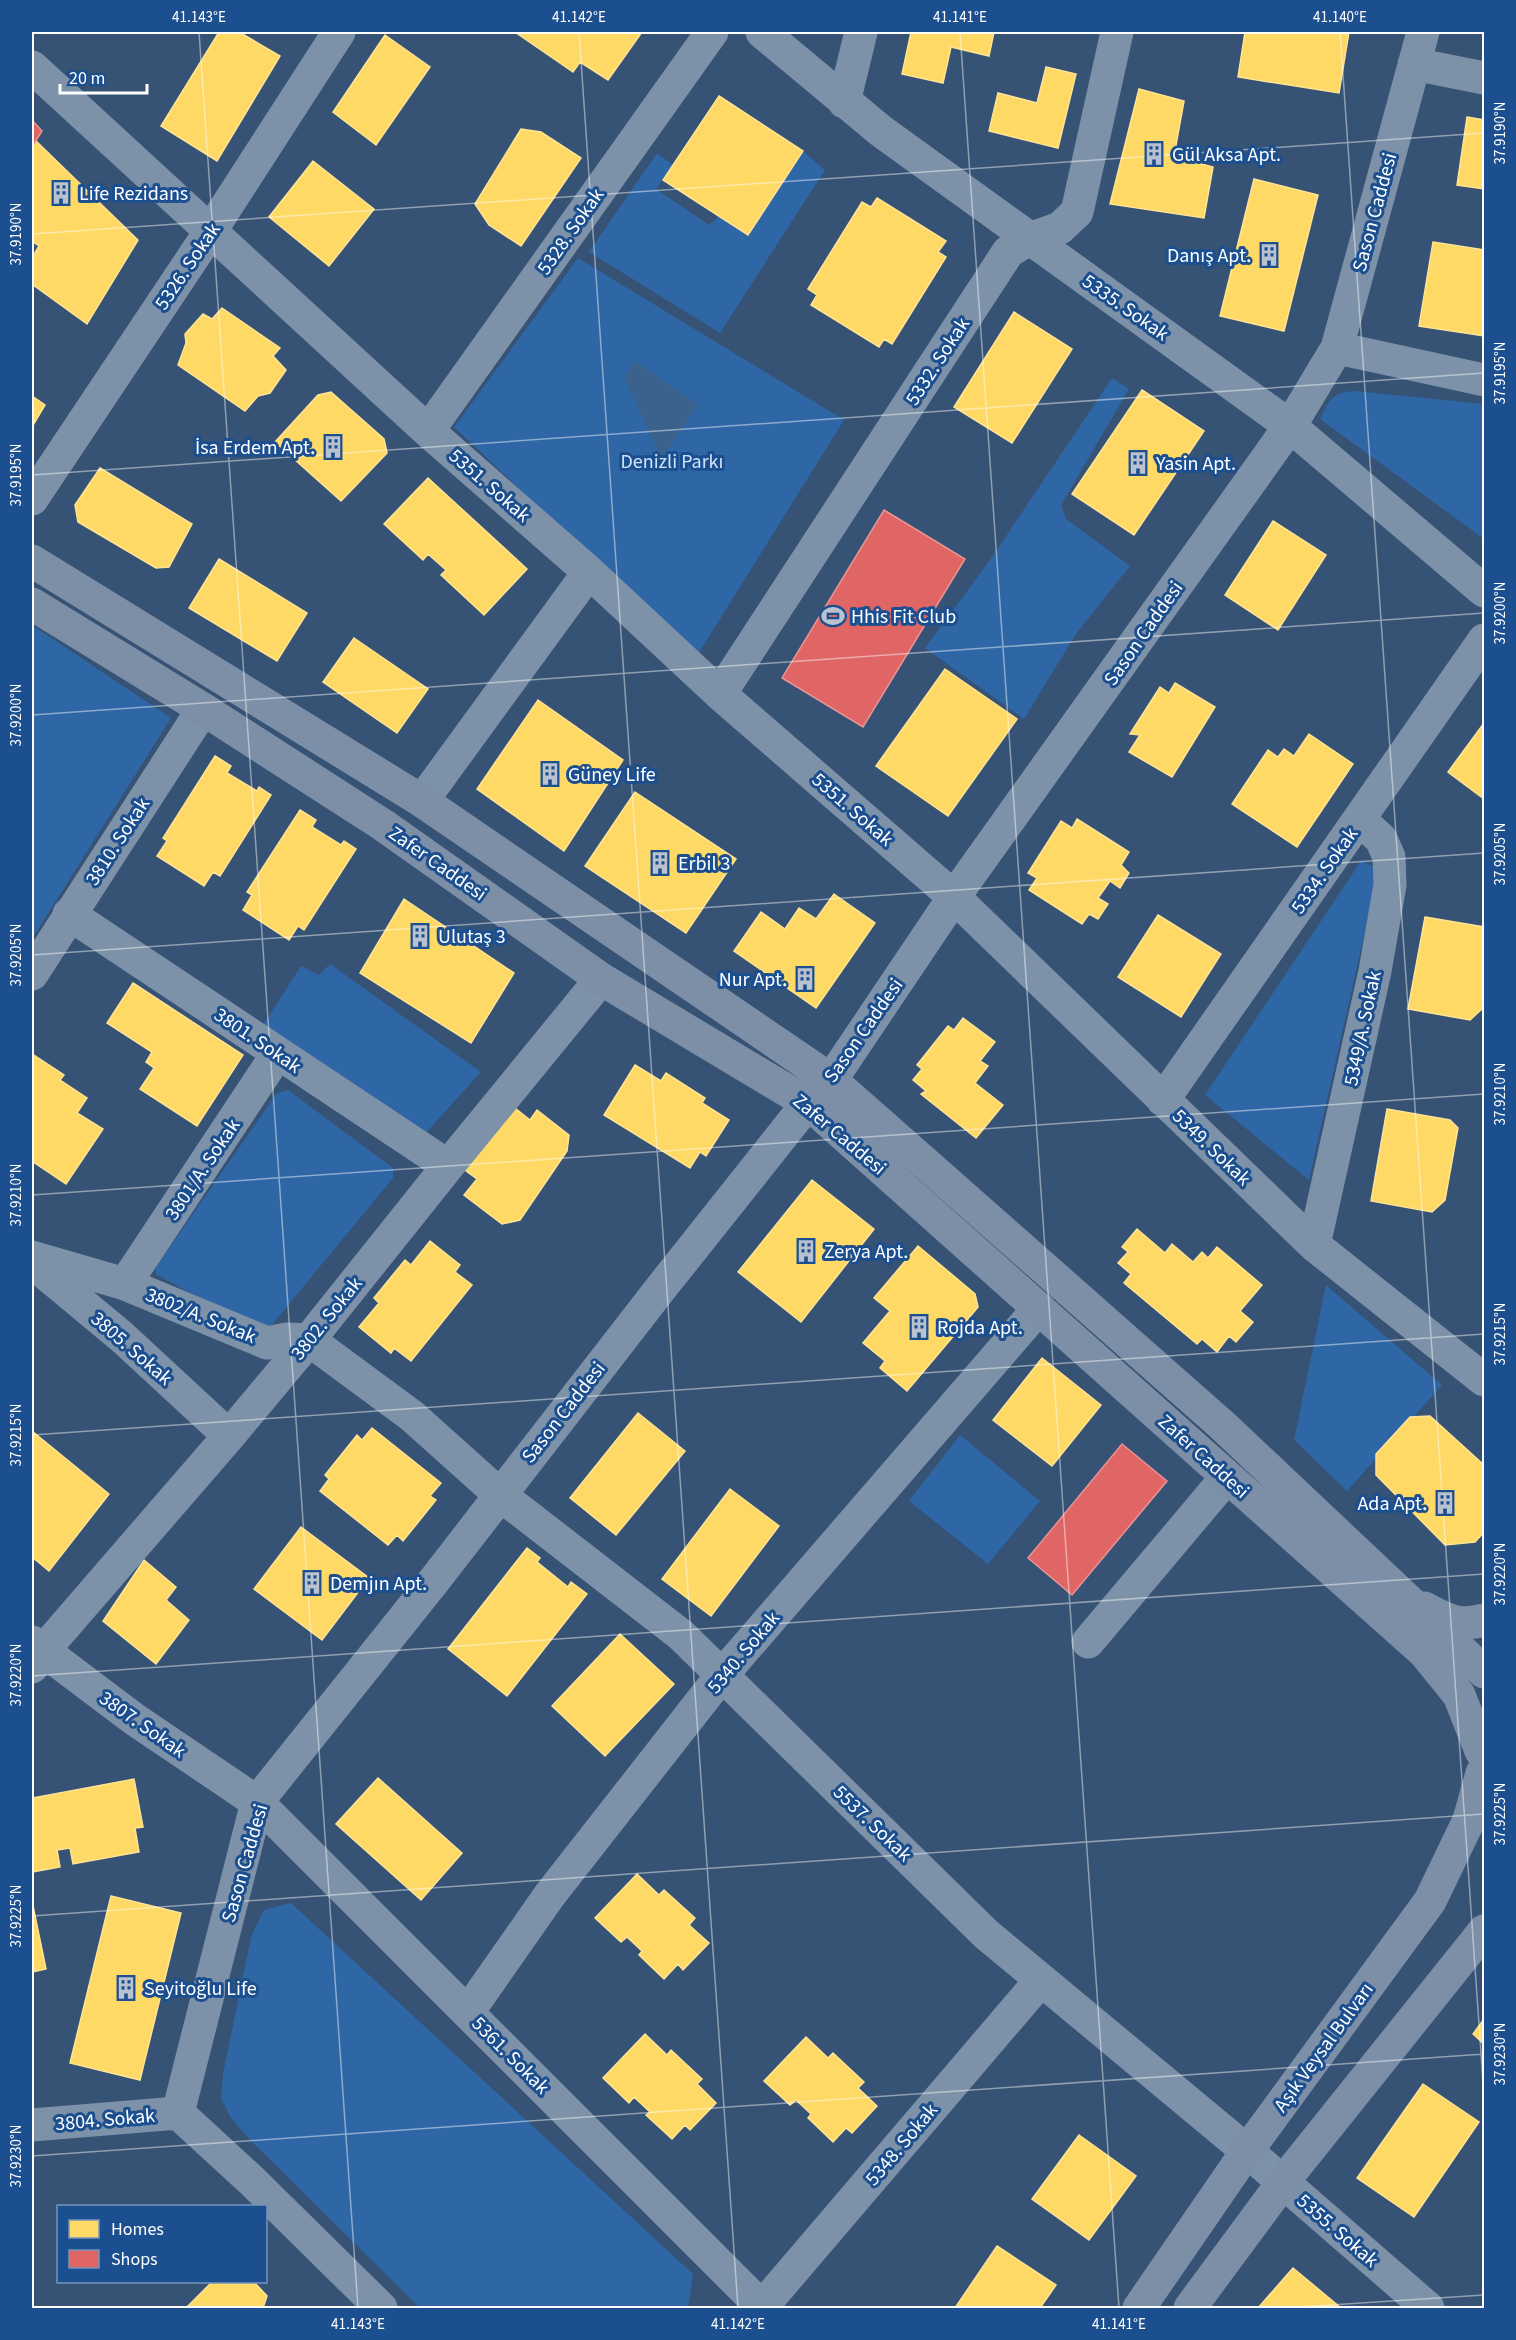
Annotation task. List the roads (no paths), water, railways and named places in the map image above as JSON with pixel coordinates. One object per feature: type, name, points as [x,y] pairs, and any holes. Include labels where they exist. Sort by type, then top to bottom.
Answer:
[{"type":"main road","points":[[32,561],[422,801],[831,1080],[1222,1425],[1485,1672]]},
{"type":"main road","name":"Zafer Caddesi","points":[[32,604],[203,709],[383,825],[601,979],[808,1103],[1425,1653],[1459,1695],[1483,1761]]},
{"type":"main road","points":[[1405,1597],[1451,1622],[1472,1623],[1485,1620]]},
{"type":"main road","name":"Aşık Veysal Bulvarı","points":[[1139,2308],[1247,2151],[1430,1901],[1469,1821],[1483,1761]]},
{"type":"main road","points":[[1190,2308],[1283,2182],[1485,1931]]},
{"type":"street","name":"5326. Sokak","points":[[32,498],[210,232],[339,32]]},
{"type":"street","name":"5328. Sokak","points":[[428,431],[712,32]]},
{"type":"street","name":"5335. Sokak","points":[[762,32],[881,131],[1290,426],[1485,591]]},
{"type":"street","points":[[844,102],[861,32]]},
{"type":"street","name":"5332. Sokak","points":[[720,694],[1008,252],[1029,239],[1060,228],[1077,212],[1117,32]]},
{"type":"street","name":"Sason Caddesi","points":[[178,2113],[257,1802],[433,1582],[499,1494],[808,1103],[831,1080],[954,897],[1290,426],[1337,348],[1423,32]]},
{"type":"street","points":[[1414,64],[1485,78]]},
{"type":"street","name":"5351. Sokak","points":[[32,67],[428,431],[589,572],[720,694],[954,897]]},
{"type":"street","points":[[1337,348],[1485,380]]},
{"type":"street","points":[[422,801],[589,572]]},
{"type":"street","name":"5334. Sokak","points":[[1163,1100],[1485,640]]},
{"type":"street","name":"3810. Sokak","points":[[32,975],[69,914],[203,709]]},
{"type":"street","name":"5349/A. Sokak","points":[[1314,1245],[1375,971],[1390,885],[1389,857],[1381,839],[1359,819]]},
{"type":"street","name":"5349. Sokak","points":[[954,897],[1314,1245],[1485,1380]]},
{"type":"street","name":"3801. Sokak","points":[[69,914],[448,1166]]},
{"type":"street","name":"3802. Sokak","points":[[35,1653],[229,1436],[601,979]]},
{"type":"street","name":"3801/A. Sokak","points":[[125,1284],[278,1053]]},
{"type":"street","name":"3802/A. Sokak","points":[[32,1257],[125,1284],[267,1342],[287,1339],[309,1340]]},
{"type":"street","name":"3805. Sokak","points":[[32,1262],[122,1337],[229,1436]]},
{"type":"street","name":"5340. Sokak","points":[[468,2012],[549,1896],[722,1675],[1039,1308]]},
{"type":"street","points":[[309,1340],[412,1416],[499,1494]]},
{"type":"street","points":[[1088,1642],[1227,1477]]},
{"type":"street","name":"5537. Sokak","points":[[499,1494],[681,1635],[986,1934],[1247,2151]]},
{"type":"street","name":"3807. Sokak","points":[[35,1653],[257,1802]]},
{"type":"street","name":"5361. Sokak","points":[[257,1802],[762,2308]]},
{"type":"street","name":"5348. Sokak","points":[[762,2308],[1041,1980]]},
{"type":"street","points":[[178,2113],[251,2180],[381,2308]]},
{"type":"street","name":"3804. Sokak","points":[[32,2125],[178,2113]]},
{"type":"street","name":"5355. Sokak","points":[[1247,2151],[1428,2308]]},
{"type":"place","name":"Gül Aksa Apt.","points":[[1154,154]]},
{"type":"place","name":"Life Rezidans","points":[[61,193]]},
{"type":"place","name":"Danış Apt.","points":[[1269,255]]},
{"type":"place","name":"İsa Erdem Apt.","points":[[333,447]]},
{"type":"place","name":"Yasin Apt.","points":[[1138,463]]},
{"type":"place","name":"Hhis Fit Club","points":[[833,616]]},
{"type":"place","name":"Güney Life","points":[[550,774]]},
{"type":"place","name":"Erbil 3","points":[[660,863]]},
{"type":"place","name":"Ulutaş 3","points":[[420,936]]},
{"type":"place","name":"Nur Apt.","points":[[805,979]]},
{"type":"place","name":"Zerya Apt.","points":[[806,1251]]},
{"type":"place","name":"Rojda Apt.","points":[[919,1327]]},
{"type":"place","name":"Ada Apt.","points":[[1445,1503]]},
{"type":"place","name":"Demjın Apt.","points":[[312,1583]]},
{"type":"place","name":"Seyitoğlu Life","points":[[126,1988]]},
{"type":"park label","name":"Denizli Parkı","points":[[672,461]]}]
